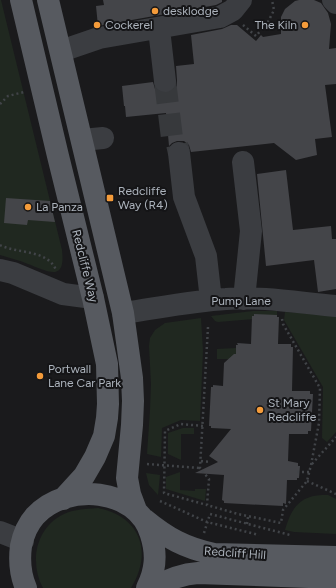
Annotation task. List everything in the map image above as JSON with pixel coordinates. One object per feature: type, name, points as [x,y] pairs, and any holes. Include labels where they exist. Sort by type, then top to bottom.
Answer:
[{"type":"main road","name":"Redcliffe Way","points":[[21,0],[93,298],[107,364],[107,418],[104,436],[95,457],[84,476],[63,499]]},
{"type":"main road","points":[[48,0],[61,51],[93,139],[124,314],[132,378],[133,401],[127,478],[130,494],[152,538],[156,561],[153,576],[147,588]]},
{"type":"main road","name":"Redcliff Hill","points":[[63,499],[78,495],[94,494],[113,497],[125,502],[170,539],[184,546],[214,554],[336,557]]},
{"type":"main road","points":[[26,588],[20,567],[22,541],[35,516],[48,506],[63,499]]},
{"type":"main road","name":"Redcliff Hill","points":[[153,588],[168,580],[190,574],[305,582],[336,578]]},
{"type":"street","points":[[61,51],[99,38],[220,18],[233,10],[241,0]]},
{"type":"street","points":[[333,0],[336,3]]},
{"type":"street","points":[[159,29],[165,81]]},
{"type":"street","points":[[179,153],[184,196],[206,256],[211,300]]},
{"type":"street","points":[[242,162],[252,231],[244,299]]},
{"type":"street","points":[[0,270],[13,273],[63,294],[93,298]]},
{"type":"street","name":"Pump Lane","points":[[124,314],[211,300],[244,299],[336,306]]},
{"type":"street","points":[[0,532],[22,541]]},
{"type":"path","points":[[242,24],[257,37],[268,22],[274,10],[272,0]]},
{"type":"path","points":[[0,104],[8,96],[28,92]]},
{"type":"path","points":[[0,245],[45,258],[54,265],[57,274]]},
{"type":"path","points":[[203,426],[181,424],[165,431],[164,492],[214,508],[281,523],[283,510],[307,481],[319,423],[320,388],[282,324],[282,301]]},
{"type":"path","points":[[207,505],[209,479],[200,468],[208,327]]},
{"type":"path","points":[[311,465],[336,437]]},
{"type":"path","points":[[201,461],[211,462]]},
{"type":"path","points":[[164,466],[200,468]]},
{"type":"path","points":[[298,472],[309,472]]},
{"type":"path","points":[[307,481],[336,494]]},
{"type":"path","points":[[160,501],[207,522],[265,536]]},
{"type":"path","points":[[203,535],[210,514],[294,536]]},
{"type":"path","points":[[247,524],[248,516]]},
{"type":"shaded area","points":[[0,0],[62,250],[61,267],[58,271],[54,272],[0,255]]},
{"type":"shaded area","points":[[253,311],[277,311],[277,315],[275,315],[275,317],[256,316],[256,314],[254,314],[254,316],[252,316],[254,319],[218,322],[211,316]]},
{"type":"shaded area","points":[[285,312],[336,315],[336,432],[327,442],[322,438],[323,387],[284,320]]},
{"type":"shaded area","points":[[201,318],[203,351],[200,421],[181,420],[162,428],[161,457],[147,454],[151,384],[150,338],[155,330],[165,323]]},
{"type":"shaded area","points":[[237,348],[237,354],[235,354],[232,359],[217,359],[217,349]]},
{"type":"shaded area","points":[[183,428],[194,428],[194,434],[181,434],[181,460],[168,454],[168,433]]},
{"type":"shaded area","points":[[180,472],[180,490],[195,491],[195,489],[206,489],[205,501],[166,489],[166,477]]},
{"type":"shaded area","points":[[146,473],[160,475],[158,495],[149,485]]},
{"type":"shaded area","points":[[328,495],[336,499],[336,534],[294,532],[285,530],[290,516],[297,505],[307,498]]},
{"type":"shaded area","points":[[98,508],[113,513],[124,519],[133,528],[139,538],[142,549],[141,562],[138,575],[131,588],[43,588],[36,567],[36,557],[41,536],[47,527],[54,520],[68,512]]},
{"type":"building","name":"desklodge","points":[[103,0],[222,0],[222,2],[216,5],[98,26],[96,6],[104,5]]},
{"type":"building","points":[[314,0],[321,3],[328,13],[331,24],[329,49],[336,48],[336,84],[325,85],[332,137],[315,139],[317,155],[296,160],[274,143],[191,152],[189,145],[184,141],[177,141],[169,146],[166,113],[126,117],[122,86],[153,82],[155,89],[160,93],[173,91],[177,86],[176,66],[194,64],[191,35],[222,29],[231,25],[237,25],[256,41],[261,35],[263,37],[281,34],[281,17],[285,9],[295,1]]},
{"type":"building","points":[[286,170],[293,230],[331,226],[332,239],[336,239],[336,289],[318,292],[314,260],[266,266],[257,174]]},
{"type":"building","name":"La Panza","points":[[6,198],[50,201],[55,222],[28,220],[27,225],[4,223]]},
{"type":"building","name":"St Mary Redcliffe","points":[[254,314],[277,315],[277,317],[279,317],[278,344],[291,344],[291,347],[293,347],[292,391],[310,391],[310,394],[313,394],[311,431],[308,431],[308,434],[289,434],[288,461],[298,463],[298,466],[300,466],[299,478],[297,478],[297,480],[287,480],[286,504],[283,503],[283,506],[224,503],[222,500],[224,475],[195,473],[218,462],[209,456],[231,429],[211,428],[211,426],[209,426],[211,387],[213,387],[213,385],[223,386],[224,363],[236,354],[237,343],[251,344],[252,316],[254,316]]},
{"type":"tunnel","points":[[165,81],[172,138],[177,144],[179,153]]},
{"type":"place","name":"desklodge","points":[[155,11]]},
{"type":"place","name":"Cockerel","points":[[97,25]]},
{"type":"place","name":"The Kiln","points":[[305,25]]},
{"type":"place","name":"Redcliffe Way (R4)","points":[[110,198]]},
{"type":"place","name":"La Panza","points":[[28,207]]},
{"type":"place","name":"Portwall Lane Car Park","points":[[40,376]]},
{"type":"place","name":"St Mary Redcliffe","points":[[260,410]]}]
